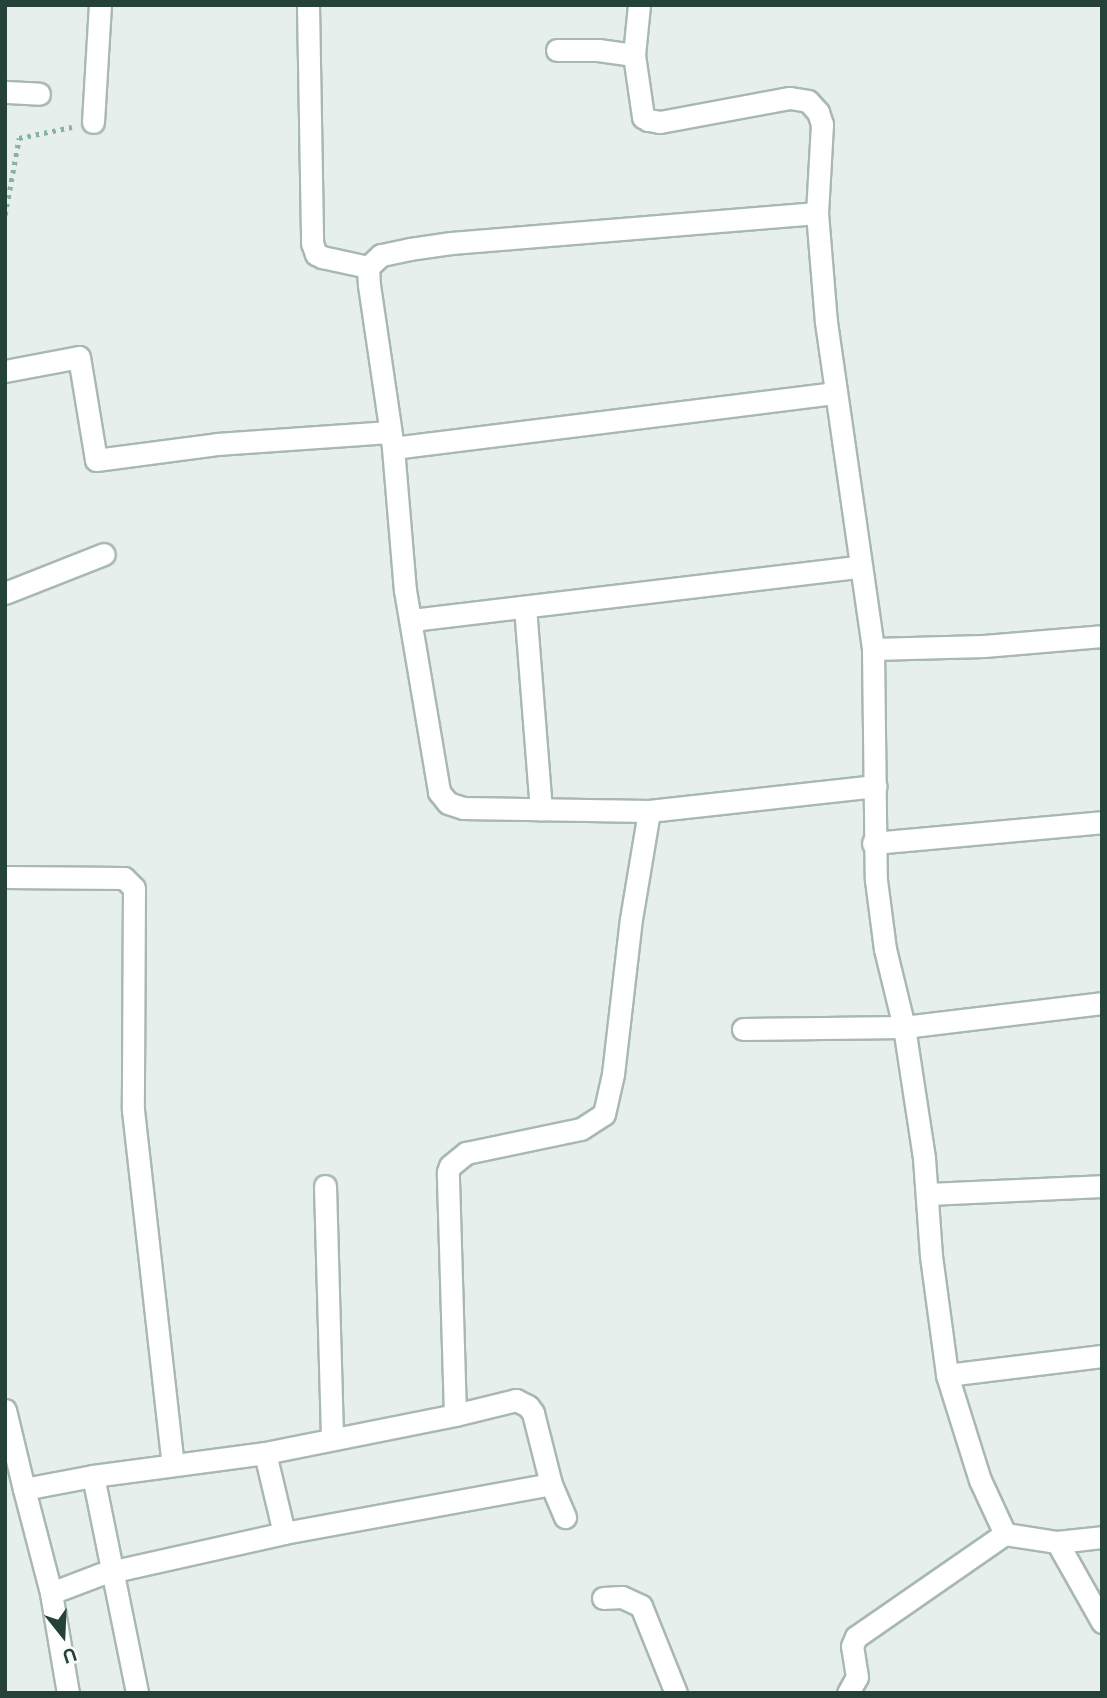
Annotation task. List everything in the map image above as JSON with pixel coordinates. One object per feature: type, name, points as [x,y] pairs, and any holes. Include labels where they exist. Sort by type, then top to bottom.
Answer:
[{"type":"street","points":[[93,122],[100,5]]},
{"type":"street","points":[[309,5],[312,243],[316,254],[322,257],[368,267]]},
{"type":"street","points":[[639,5],[634,55],[643,117],[649,120],[671,120],[790,99],[808,101],[818,111],[822,124],[817,213],[834,393],[873,649],[876,786],[873,843],[885,949],[904,1027],[928,1194],[931,1256],[947,1375],[980,1480],[1005,1534]]},
{"type":"street","points":[[557,50],[598,50],[634,55]]},
{"type":"street","points":[[5,92],[39,94]]},
{"type":"street","points":[[368,267],[381,255],[451,243],[817,213]]},
{"type":"street","points":[[368,267],[392,440],[405,590],[439,792],[448,803],[463,808],[649,811],[876,786]]},
{"type":"street","points":[[5,371],[79,357],[96,460],[217,444],[392,440],[834,393]]},
{"type":"street","points":[[5,593],[104,554]]},
{"type":"street","points":[[412,620],[859,566]]},
{"type":"street","points":[[525,607],[541,809]]},
{"type":"street","points":[[873,649],[984,646],[1102,636]]},
{"type":"street","points":[[455,1415],[448,1172],[450,1166],[466,1153],[581,1129],[604,1114],[613,1074],[631,919],[649,811]]},
{"type":"street","points":[[873,843],[1102,822]]},
{"type":"street","points":[[5,877],[124,878],[134,888],[133,1110],[173,1464]]},
{"type":"street","points":[[743,1029],[904,1027],[1102,1003]]},
{"type":"street","points":[[325,1186],[332,1437]]},
{"type":"street","points":[[928,1194],[1102,1186]]},
{"type":"street","points":[[947,1375],[1102,1356]]},
{"type":"street","points":[[24,1489],[173,1464],[265,1453],[516,1400],[526,1404],[533,1413],[551,1484],[565,1517]]},
{"type":"street","points":[[5,1410],[51,1593],[68,1693]]},
{"type":"street","points":[[265,1453],[284,1533]]},
{"type":"street","points":[[93,1476],[137,1693]]},
{"type":"street","points":[[51,1593],[113,1571],[284,1533],[551,1484]]},
{"type":"street","points":[[848,1693],[857,1677],[852,1646],[856,1637],[1005,1534],[1057,1542],[1102,1537]]},
{"type":"street","points":[[1057,1542],[1102,1622]]},
{"type":"street","points":[[603,1598],[622,1597],[640,1606],[676,1693]]},
{"type":"path","points":[[5,215],[19,138],[93,122]]}]
